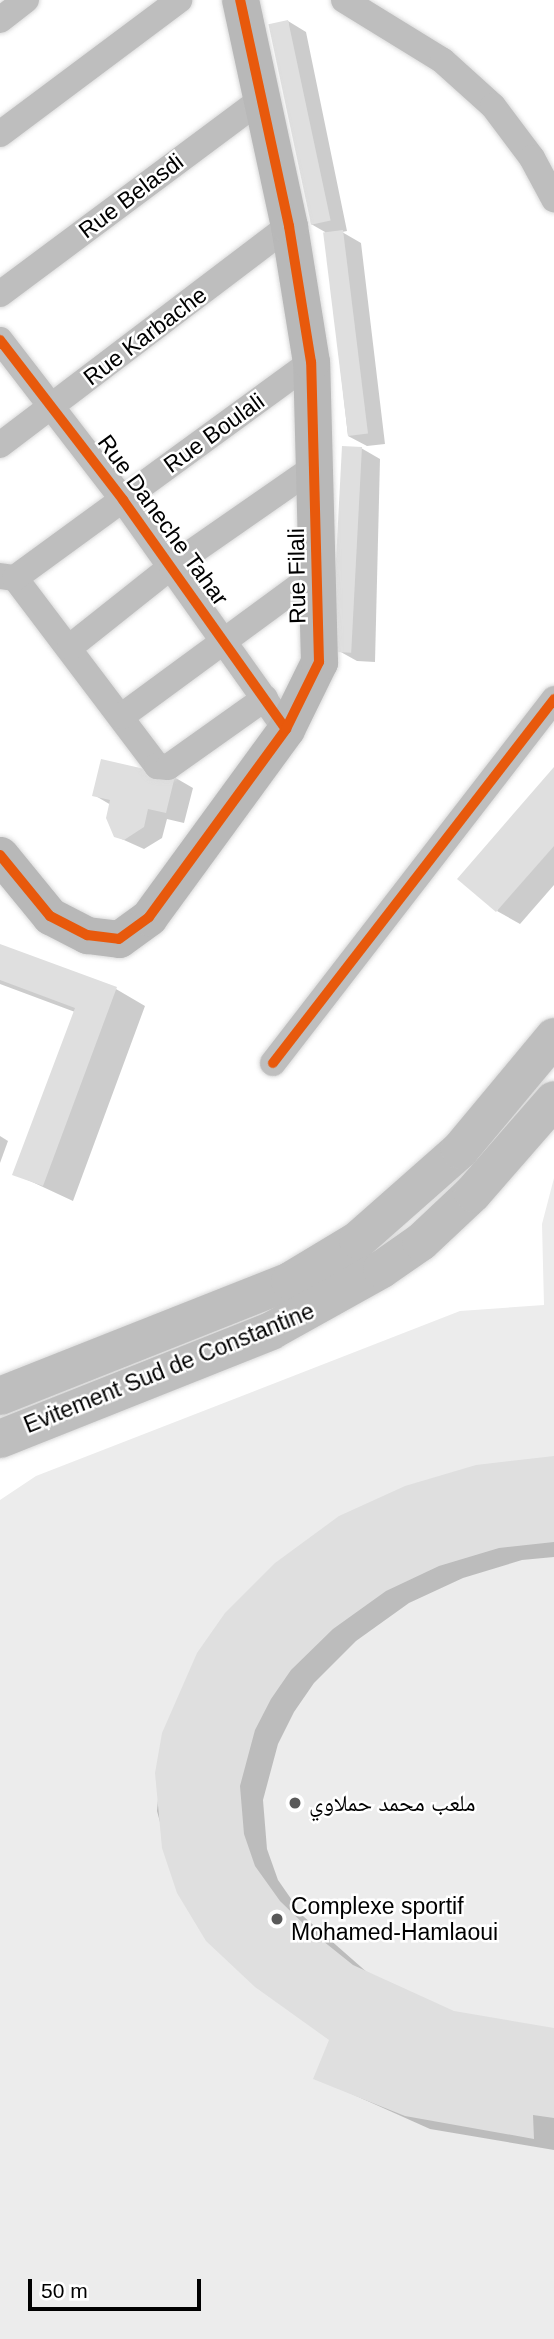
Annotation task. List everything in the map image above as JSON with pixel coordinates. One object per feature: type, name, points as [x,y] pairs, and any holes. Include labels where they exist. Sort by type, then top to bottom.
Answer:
[{"type":"highway","name":"Evitement Sud de Constantine","points":[[0,1396],[46,1374],[290,1281],[358,1240],[460,1150],[554,1037]]},
{"type":"highway","name":"Evitement Sud de Constantine","points":[[0,1439],[271,1331],[382,1269],[421,1242],[473,1193],[554,1100]]},
{"type":"street","points":[[0,20],[26,0]]},
{"type":"street","points":[[0,134],[179,0]]},
{"type":"street","name":"Rue Filali","points":[[0,855],[50,916],[87,935],[119,939],[149,917],[286,729],[319,662],[316,466],[310,362],[289,226],[240,0]]},
{"type":"street","points":[[344,0],[443,61],[493,106],[533,158],[554,200]]},
{"type":"street","name":"Rue Belasdi","points":[[0,294],[261,99]]},
{"type":"street","name":"Rue Karbache","points":[[0,445],[289,226]]},
{"type":"street","name":"Rue Daneche Tahar","points":[[0,340],[172,566],[286,729]]},
{"type":"street","name":"Rue Boulali","points":[[8,577],[123,500],[310,362]]},
{"type":"street","points":[[69,647],[172,566],[316,466]]},
{"type":"street","points":[[122,716],[317,573]]},
{"type":"street","points":[[8,577],[69,647],[157,766],[168,767],[265,698]]},
{"type":"street","points":[[273,1063],[554,699]]},
{"type":"street","points":[[0,1390],[46,1374]]},
{"type":"shaded area","name":"ملعب محمد حملاوي","points":[[554,1178],[554,2339],[0,2339],[0,1500],[36,1476],[460,1311],[544,1305],[542,1224]]},
{"type":"building","points":[[288,20],[331,221],[311,225],[268,24]]},
{"type":"building","points":[[343,230],[368,433],[348,436],[323,232]]},
{"type":"building","points":[[342,446],[362,447],[351,653],[331,652]]},
{"type":"building","points":[[101,759],[175,776],[166,813],[148,809],[144,827],[124,840],[114,837],[106,818],[110,800],[92,796]]},
{"type":"building","points":[[554,767],[554,846],[496,912],[457,879]]},
{"type":"building","points":[[0,944],[117,987],[43,1186],[12,1175],[75,1008],[0,980]]},
{"type":"building","points":[[554,1456],[554,1542],[499,1548],[439,1566],[386,1591],[333,1629],[291,1670],[271,1699],[255,1730],[240,1786],[244,1834],[255,1866],[280,1901],[313,1933],[353,1965],[454,2011],[554,2028],[554,2118],[533,2115],[534,2139],[405,2116],[313,2079],[329,2040],[255,1987],[206,1941],[177,1893],[162,1848],[155,1773],[162,1733],[197,1653],[225,1613],[275,1563],[339,1516],[405,1486],[476,1465]]},
{"type":"cycle path","points":[[0,855],[50,916],[87,935],[119,939],[149,917],[286,729],[319,662],[311,362],[289,226],[240,0]]},
{"type":"cycle path","points":[[0,340],[123,500],[286,729]]},
{"type":"cycle path","points":[[273,1063],[554,699]]},
{"type":"place","name":"ملعب محمد حملاوي","points":[[295,1803]]},
{"type":"place","name":"Complexe sportif Mohamed-Hamlaoui","points":[[277,1919]]}]
